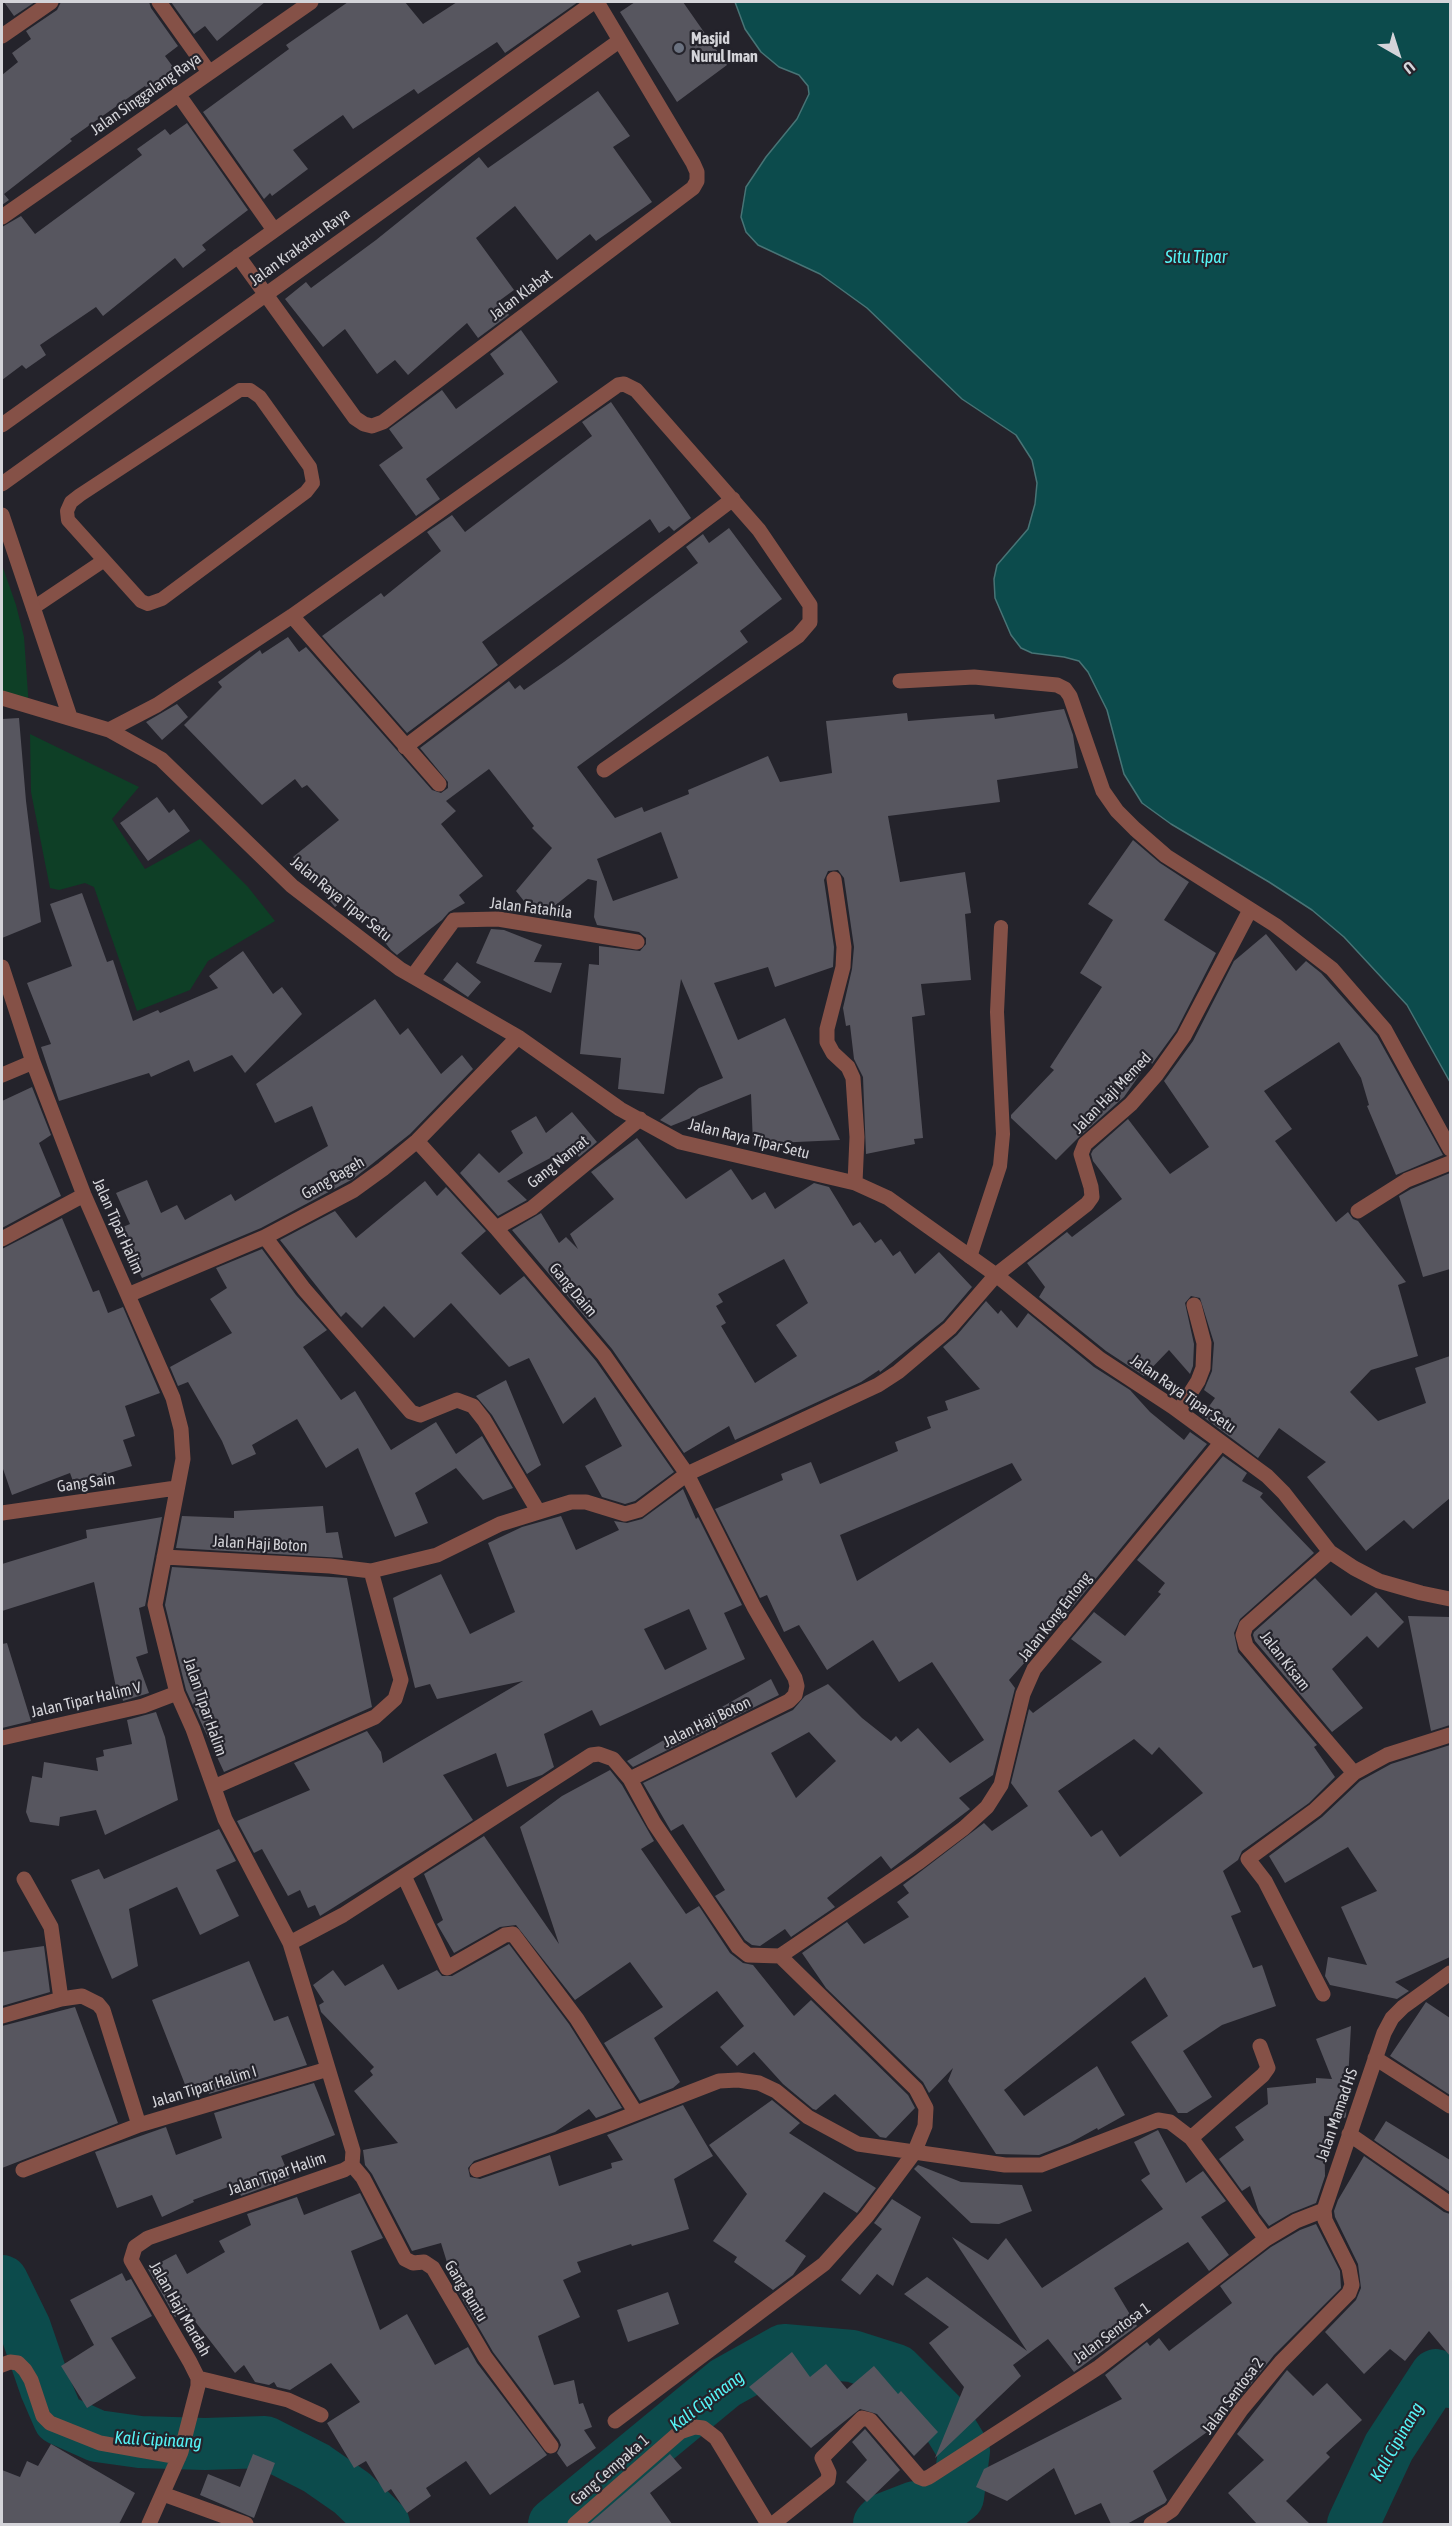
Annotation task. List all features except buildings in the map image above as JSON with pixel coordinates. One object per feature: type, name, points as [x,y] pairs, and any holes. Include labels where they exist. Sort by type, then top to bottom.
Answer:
[{"type":"street","points":[[3,33],[51,2]]},
{"type":"street","points":[[159,2],[209,72]]},
{"type":"street","name":"Jalan Singgalang Raya","points":[[2,217],[311,2]]},
{"type":"street","name":"Jalan Klabat","points":[[238,256],[355,418],[372,426],[383,422],[693,188],[697,182],[697,172],[693,163],[614,28],[596,2]]},
{"type":"street","name":"Jalan Krakatau Raya","points":[[2,424],[596,2]]},
{"type":"street","name":"Jalan Krakatau Raya","points":[[2,484],[619,40]]},
{"type":"street","points":[[178,94],[274,230]]},
{"type":"street","points":[[109,730],[157,705],[292,616],[618,385],[630,385],[759,530],[810,605],[810,622],[798,636],[604,770]]},
{"type":"street","points":[[405,747],[733,500]]},
{"type":"street","points":[[2,515],[70,717]]},
{"type":"street","points":[[292,616],[439,784]]},
{"type":"street","points":[[900,681],[974,677],[1057,685],[1065,689],[1070,696],[1103,791],[1117,810],[1166,856],[1275,926],[1332,969],[1385,1030],[1450,1149]]},
{"type":"street","name":"Jalan Raya Tipar Setu","points":[[2,698],[109,730],[161,759],[292,886],[400,969],[518,1036],[620,1109],[680,1142],[855,1183],[888,1198],[996,1275],[1100,1359],[1179,1412],[1267,1476],[1284,1493],[1330,1552],[1379,1581],[1450,1599]]},
{"type":"street","points":[[834,879],[844,947],[843,967],[827,1029],[827,1042],[833,1053],[848,1067],[853,1078],[857,1137],[855,1183]]},
{"type":"street","name":"Jalan Haji Memed","points":[[996,1275],[1087,1204],[1092,1197],[1081,1154],[1084,1144],[1131,1104],[1158,1074],[1189,1028],[1250,910]]},
{"type":"street","name":"Jalan Fatahila","points":[[413,976],[454,920],[498,919],[637,942]]},
{"type":"street","name":"Jalan Tipar Halim","points":[[2,967],[33,1062],[84,1195],[173,1398],[181,1429],[183,1459],[155,1605],[177,1693],[193,1729],[225,1819],[290,1943],[353,2151],[352,2165],[344,2170],[147,2238],[135,2247]]},
{"type":"street","name":"Gang Bageh","points":[[128,1295],[265,1237],[354,1190],[417,1141],[518,1036]]},
{"type":"street","points":[[2,1075],[33,1062]]},
{"type":"street","name":"Gang Namat","points":[[496,1228],[532,1208],[640,1119]]},
{"type":"street","name":"Gang Daim","points":[[417,1141],[496,1228],[604,1355],[687,1474]]},
{"type":"street","points":[[1358,1211],[1407,1180],[1450,1163]]},
{"type":"street","points":[[2,1239],[84,1195]]},
{"type":"street","points":[[265,1237],[304,1289],[411,1412],[420,1414],[457,1400],[472,1406],[484,1420],[538,1511]]},
{"type":"street","name":"Jalan Haji Boton","points":[[164,1557],[330,1566],[371,1571],[437,1555],[500,1524],[571,1502],[586,1502],[625,1514],[639,1510],[687,1474],[878,1385],[898,1372],[950,1328],[996,1275]]},
{"type":"street","points":[[1179,1412],[1198,1381],[1203,1368],[1204,1343],[1194,1305]]},
{"type":"street","name":"Jalan Kong Entong","points":[[780,1956],[919,1862],[964,1828],[987,1807],[1001,1785],[1023,1694],[1034,1669],[1221,1443]]},
{"type":"street","name":"Jalan Haji Boton","points":[[630,1779],[782,1705],[795,1695],[797,1686],[789,1666],[754,1607],[687,1474]]},
{"type":"street","name":"Gang Sain","points":[[2,1514],[176,1488]]},
{"type":"street","name":"Jalan Kisam","points":[[1330,1552],[1246,1626],[1243,1635],[1246,1647],[1354,1773]]},
{"type":"street","points":[[214,1787],[375,1717],[395,1699],[401,1680],[371,1571]]},
{"type":"street","name":"Jalan Tipar Halim V","points":[[2,1738],[143,1706],[177,1693]]},
{"type":"street","points":[[1323,1994],[1265,1881],[1248,1859],[1315,1810],[1354,1773],[1387,1755],[1450,1735]]},
{"type":"street","points":[[290,1943],[343,1915],[591,1755],[607,1756],[613,1759],[630,1779],[654,1823],[738,1947],[748,1955],[780,1956],[916,2089],[926,2108],[925,2127],[914,2152],[867,2216],[824,2264],[615,2421]]},
{"type":"street","points":[[404,1876],[447,1968],[505,1935],[513,1934],[577,2019],[636,2113]]},
{"type":"street","points":[[24,1879],[51,1927],[61,1999]]},
{"type":"street","name":"Jalan Mamad HS","points":[[1324,2210],[1349,2134],[1392,2018],[1403,2007],[1450,1973]]},
{"type":"street","name":"Jalan Tipar Halim I","points":[[2,2016],[61,1999],[82,1996],[90,1998],[103,2010],[139,2125],[328,2069]]},
{"type":"street","points":[[1191,2138],[1263,2075],[1268,2068],[1260,2046]]},
{"type":"street","points":[[1376,2058],[1450,2106]]},
{"type":"street","points":[[477,2170],[719,2081],[738,2080],[759,2083],[776,2091],[808,2117],[858,2144],[1028,2166],[1041,2165],[1158,2120],[1170,2122],[1191,2138],[1266,2240]]},
{"type":"street","points":[[22,2170],[139,2125]]},
{"type":"street","points":[[1349,2134],[1450,2204]]},
{"type":"street","name":"Gang Buntu","points":[[352,2165],[363,2178],[405,2259],[412,2263],[424,2262],[433,2268],[485,2357],[551,2446]]},
{"type":"street","name":"Jalan Sentosa 1","points":[[919,2477],[924,2479],[929,2477],[961,2458],[983,2441],[1098,2367],[1266,2240],[1290,2225],[1324,2210]]},
{"type":"street","name":"Jalan Sentosa 2","points":[[1151,2524],[1172,2510],[1241,2410],[1281,2362],[1349,2293],[1352,2285],[1349,2268],[1325,2220],[1324,2210]]},
{"type":"street","name":"Jalan Haji Mardah","points":[[135,2247],[131,2260],[198,2382]]},
{"type":"street","points":[[2,2365],[10,2362],[18,2363],[26,2370],[43,2416],[50,2423],[100,2443],[180,2454]]},
{"type":"street","points":[[149,2524],[180,2454],[198,2382],[288,2400],[321,2415]]},
{"type":"street","name":"Gang Cempaka 1","points":[[574,2524],[680,2433],[695,2427],[703,2428],[716,2438],[768,2524],[774,2523],[828,2480],[829,2474],[822,2458],[862,2418],[870,2420],[919,2477]]},
{"type":"street","points":[[163,2494],[246,2524]]},
{"type":"lane","points":[[250,390],[260,397],[310,467],[313,483],[306,492],[162,599],[148,604],[141,601],[103,561],[68,520],[67,511],[71,502],[235,392],[250,390]]},
{"type":"lane","points":[[33,608],[103,561]]},
{"type":"lane","points":[[970,1257],[1000,1166],[1003,1134],[997,1012],[1001,927]]},
{"type":"shaded area","points":[[2,565],[24,637],[29,708],[2,699]]},
{"type":"shaded area","points":[[30,734],[139,787],[112,819],[145,869],[200,839],[248,887],[275,921],[208,961],[190,990],[137,1011],[94,887],[85,883],[59,890],[50,888],[31,792]]},
{"type":"water","name":"Situ Tipar","points":[[735,2],[1450,2],[1450,1082],[1407,1005],[1344,937],[1312,910],[1171,824],[1142,803],[1124,774],[1107,710],[1088,672],[1079,661],[1032,653],[1021,648],[1011,635],[995,598],[994,579],[997,565],[1028,529],[1035,504],[1037,483],[1032,460],[1016,435],[962,399],[867,308],[820,274],[758,245],[746,232],[741,217],[746,187],[766,157],[797,119],[809,94],[808,86],[799,75],[779,67],[761,52],[745,29]]},
{"type":"waterway","name":"Kali Cipinang","points":[[2,2281],[25,2328],[59,2419],[97,2436],[140,2442],[205,2444],[265,2442],[316,2468],[352,2493],[384,2524]]},
{"type":"waterway","name":"Kali Cipinang","points":[[554,2524],[725,2383],[784,2350],[852,2356],[896,2370],[944,2418],[964,2451],[958,2497],[942,2509],[915,2507],[884,2519],[879,2524]]},
{"type":"waterway","name":"Kali Cipinang","points":[[1353,2524],[1389,2447],[1436,2375],[1450,2382]]},
{"type":"place","name":"Masjid Nurul Iman","points":[[679,48]]}]
